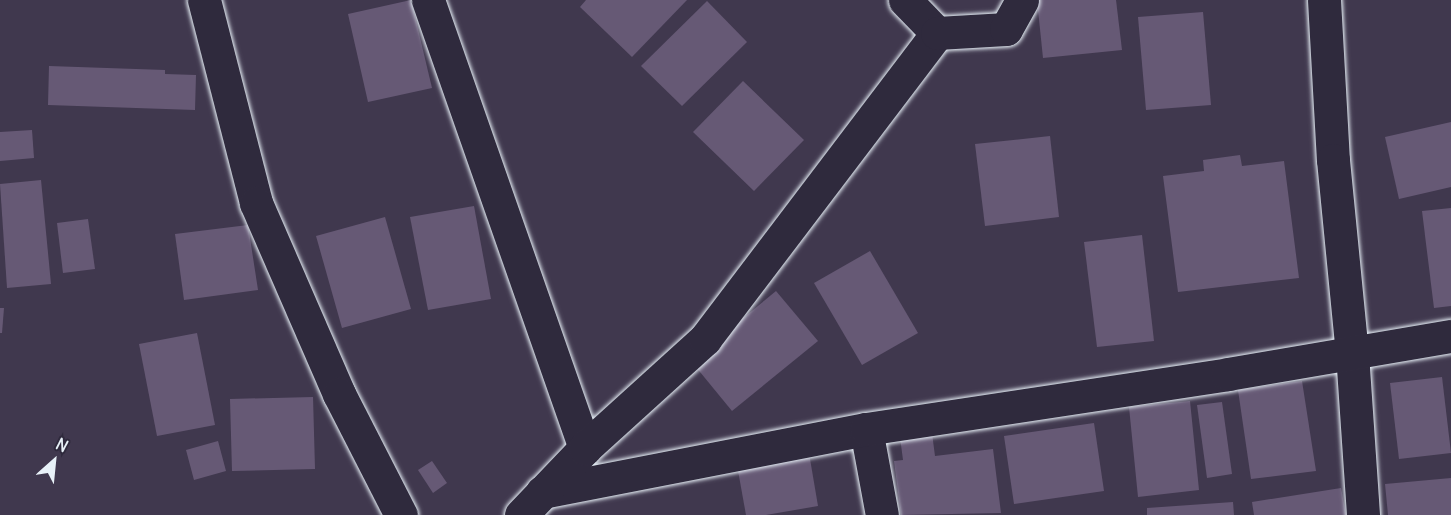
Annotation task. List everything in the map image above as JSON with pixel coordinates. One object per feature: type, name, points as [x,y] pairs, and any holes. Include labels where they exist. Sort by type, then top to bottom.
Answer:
[{"type":"street","points":[[204,0],[256,203],[339,394],[401,515]]},
{"type":"street","points":[[428,0],[585,448]]},
{"type":"street","points":[[905,0],[937,33],[1006,29],[1022,0]]},
{"type":"street","points":[[1324,0],[1334,160],[1353,353],[1363,515]]},
{"type":"street","points":[[531,504],[585,448],[705,339],[937,33]]},
{"type":"street","points":[[531,504],[866,429],[1451,336]]},
{"type":"street","points":[[866,429],[882,515]]},
{"type":"building","points":[[411,0],[432,88],[368,102],[348,14]]},
{"type":"building","points":[[586,0],[687,0],[632,57],[580,7]]},
{"type":"building","points":[[1037,0],[1116,0],[1122,50],[1043,58]]},
{"type":"building","points":[[707,1],[747,42],[682,106],[641,66]]},
{"type":"building","points":[[1203,12],[1211,105],[1146,110],[1138,17]]},
{"type":"building","points":[[49,66],[165,70],[165,74],[196,75],[195,110],[48,105]]},
{"type":"building","points":[[743,81],[804,140],[754,191],[693,132]]},
{"type":"building","points":[[1451,122],[1451,187],[1399,199],[1385,137]]},
{"type":"building","points":[[32,130],[34,158],[0,161],[0,132]]},
{"type":"building","points":[[1050,136],[1059,217],[985,226],[975,144]]},
{"type":"building","points":[[1240,155],[1242,166],[1284,161],[1299,278],[1178,292],[1163,176],[1204,171],[1203,160]]},
{"type":"building","points":[[41,180],[51,284],[7,288],[0,184]]},
{"type":"building","points":[[474,206],[491,299],[428,310],[410,217]]},
{"type":"building","points":[[1451,208],[1451,306],[1434,308],[1422,211]]},
{"type":"building","points":[[385,217],[411,309],[342,328],[316,236]]},
{"type":"building","points":[[88,219],[95,269],[63,273],[57,223]]},
{"type":"building","points":[[248,225],[258,290],[184,300],[175,234]]},
{"type":"building","points":[[1142,235],[1154,341],[1097,347],[1084,242]]},
{"type":"building","points":[[870,251],[918,333],[862,365],[814,283]]},
{"type":"building","points":[[776,291],[818,341],[732,411],[691,361]]},
{"type":"building","points":[[0,308],[4,308],[2,333],[0,333]]},
{"type":"building","points":[[197,333],[215,425],[157,436],[139,344]]},
{"type":"building","points":[[1442,377],[1451,453],[1399,459],[1390,383]]},
{"type":"building","points":[[1302,381],[1316,471],[1251,479],[1238,390]]},
{"type":"building","points":[[313,397],[315,469],[232,471],[230,399]]},
{"type":"building","points":[[1190,401],[1199,490],[1138,497],[1129,407]]},
{"type":"building","points":[[1222,402],[1232,474],[1207,478],[1197,405]]},
{"type":"building","points":[[1094,423],[1104,491],[1014,504],[1004,436]]},
{"type":"building","points":[[932,433],[935,456],[993,449],[1001,513],[901,515],[894,461],[903,460],[900,437]]},
{"type":"building","points":[[218,441],[226,471],[194,480],[186,450]]},
{"type":"building","points":[[809,453],[818,506],[766,515],[746,515],[737,465]]},
{"type":"building","points":[[432,461],[447,483],[433,493],[418,470]]},
{"type":"building","points":[[1451,478],[1451,515],[1388,515],[1385,484]]},
{"type":"building","points":[[1341,488],[1346,515],[1254,515],[1252,502]]},
{"type":"building","points":[[1233,502],[1234,515],[1147,515],[1147,508]]}]
